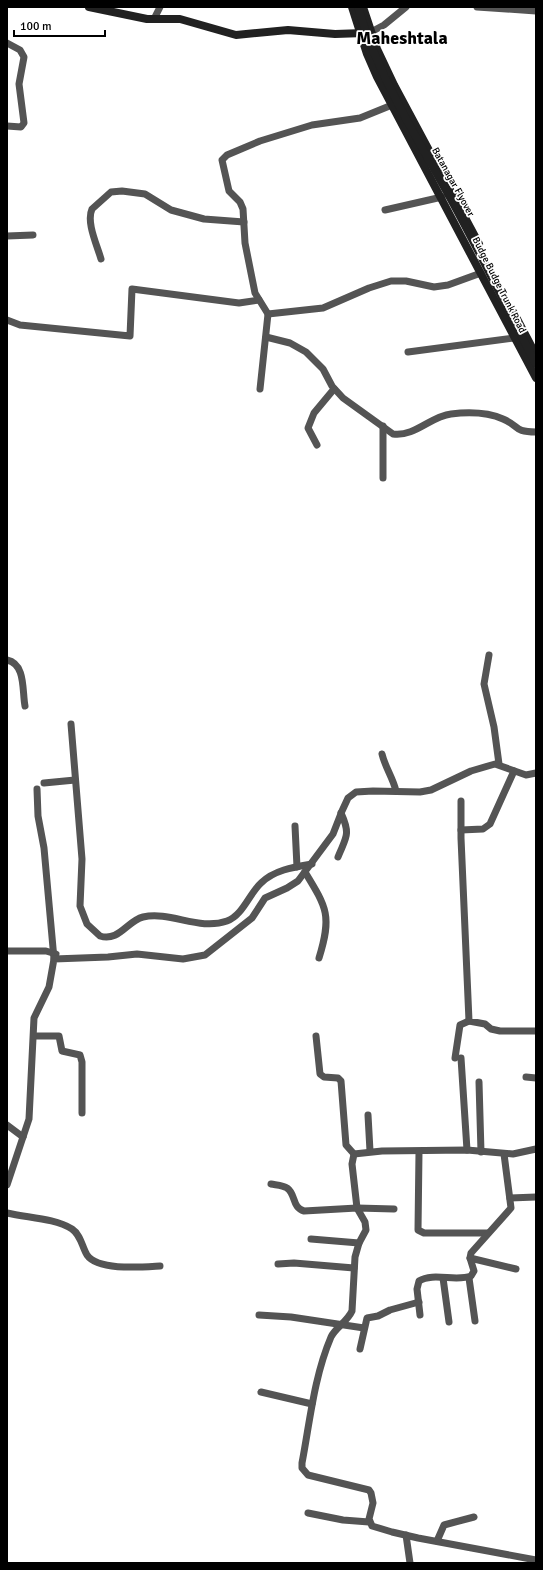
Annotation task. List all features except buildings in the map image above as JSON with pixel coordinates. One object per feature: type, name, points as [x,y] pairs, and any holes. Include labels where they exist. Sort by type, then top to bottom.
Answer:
[{"type":"street","points":[[89,7],[154,19],[180,19],[236,34],[288,30],[335,34],[371,32],[384,25],[406,7]]},
{"type":"street","points":[[154,19],[160,7]]},
{"type":"street","name":"Budge Budge Trunk Road","points":[[352,7],[366,54],[536,378]]},
{"type":"street","name":"Batanagar Flyover","points":[[358,7],[368,38],[387,83],[461,218],[536,364]]},
{"type":"street","name":"Budge Budge Trunk Road","points":[[363,7],[371,32],[394,84],[450,188],[536,355]]},
{"type":"street","points":[[477,7],[532,10]]},
{"type":"street","points":[[7,44],[20,50],[24,57],[19,84],[24,123],[21,127],[7,126]]},
{"type":"street","points":[[260,389],[268,314],[259,300],[252,282],[245,243],[242,205],[229,191],[222,162],[225,157],[260,141],[306,126],[360,118],[392,105]]},
{"type":"street","points":[[101,258],[91,224],[90,212],[108,194],[116,191],[145,194],[171,210],[204,219],[244,222]]},
{"type":"street","points":[[385,210],[442,197]]},
{"type":"street","points":[[7,236],[33,235]]},
{"type":"street","points":[[268,314],[323,308],[375,286],[391,281],[406,281],[434,287],[448,285],[481,273]]},
{"type":"street","points":[[7,320],[20,325],[130,336],[132,289],[239,303],[259,300]]},
{"type":"street","points":[[266,336],[290,343],[306,352],[327,374],[334,389],[358,411],[396,435],[416,429],[448,414],[478,413],[493,415],[504,419],[520,431],[536,432]]},
{"type":"street","points":[[408,352],[514,338]]},
{"type":"street","points":[[317,445],[308,428],[314,413],[334,389]]},
{"type":"street","points":[[383,426],[383,478]]},
{"type":"street","points":[[489,655],[484,684],[494,727],[499,764]]},
{"type":"street","points":[[7,660],[14,662],[19,669],[25,706]]},
{"type":"street","points":[[71,724],[82,859],[80,906],[88,924],[100,936],[116,936],[139,918],[145,917],[165,918],[208,924],[226,922],[235,916],[261,882],[275,873],[312,864]]},
{"type":"street","points":[[382,754],[392,777],[396,792]]},
{"type":"street","points":[[7,951],[56,956],[108,957],[137,954],[183,959],[205,955],[252,918],[266,898],[298,881],[333,834],[348,798],[356,792],[420,792],[430,790],[485,765],[499,764],[526,775],[536,773]]},
{"type":"street","points":[[461,830],[483,829],[490,824],[514,771]]},
{"type":"street","points":[[44,783],[75,780]]},
{"type":"street","points":[[7,1185],[29,1119],[34,1018],[49,987],[56,956],[44,848],[38,816],[37,789]]},
{"type":"street","points":[[461,801],[469,1021]]},
{"type":"street","points":[[338,857],[348,833],[347,826],[341,813]]},
{"type":"street","points":[[295,826],[297,867]]},
{"type":"street","points":[[305,872],[322,899],[326,912],[327,930],[318,958]]},
{"type":"street","points":[[467,1150],[458,1058],[460,1025],[469,1021],[485,1024],[491,1029],[500,1031],[536,1031]]},
{"type":"street","points":[[34,1036],[59,1036],[62,1051],[80,1055],[82,1062],[82,1112]]},
{"type":"street","points":[[316,1036],[320,1074],[324,1077],[338,1078],[341,1081],[346,1145],[354,1154]]},
{"type":"street","points":[[526,1077],[536,1078]]},
{"type":"street","points":[[479,1082],[481,1152]]},
{"type":"street","points":[[368,1114],[370,1151]]},
{"type":"street","points":[[7,1125],[24,1136]]},
{"type":"street","points":[[354,1154],[370,1151],[419,1152],[467,1150],[504,1154],[522,1153],[536,1149]]},
{"type":"street","points":[[419,1152],[418,1230],[424,1233],[488,1233]]},
{"type":"street","points":[[354,1154],[352,1164],[357,1208],[365,1222],[366,1230],[359,1243],[354,1268],[352,1311],[349,1318],[336,1329],[332,1336],[315,1386],[302,1468],[308,1474],[369,1490],[371,1492],[373,1503],[369,1522]]},
{"type":"street","points":[[420,1315],[419,1280],[427,1278],[469,1278],[474,1274],[470,1258],[473,1251],[488,1233],[509,1213],[511,1208],[504,1154]]},
{"type":"street","points":[[271,1184],[288,1188],[299,1210],[357,1208],[394,1209]]},
{"type":"street","points":[[510,1198],[536,1197]]},
{"type":"street","points":[[7,1213],[63,1225],[74,1230],[90,1259],[100,1265],[138,1267],[160,1266]]},
{"type":"street","points":[[311,1239],[359,1243]]},
{"type":"street","points":[[470,1258],[516,1269]]},
{"type":"street","points":[[278,1264],[294,1262],[354,1268]]},
{"type":"street","points":[[444,1278],[449,1322]]},
{"type":"street","points":[[469,1278],[475,1321]]},
{"type":"street","points":[[360,1348],[367,1318],[378,1316],[390,1310],[419,1302]]},
{"type":"street","points":[[259,1315],[291,1317],[364,1328]]},
{"type":"street","points":[[262,1392],[312,1404]]},
{"type":"street","points":[[308,1513],[343,1520],[369,1522],[379,1528],[406,1535],[536,1560]]},
{"type":"street","points":[[437,1541],[444,1525],[474,1518]]},
{"type":"street","points":[[406,1535],[410,1563]]},
{"type":"district","name":"Maheshtala","points":[[402,38]]}]
